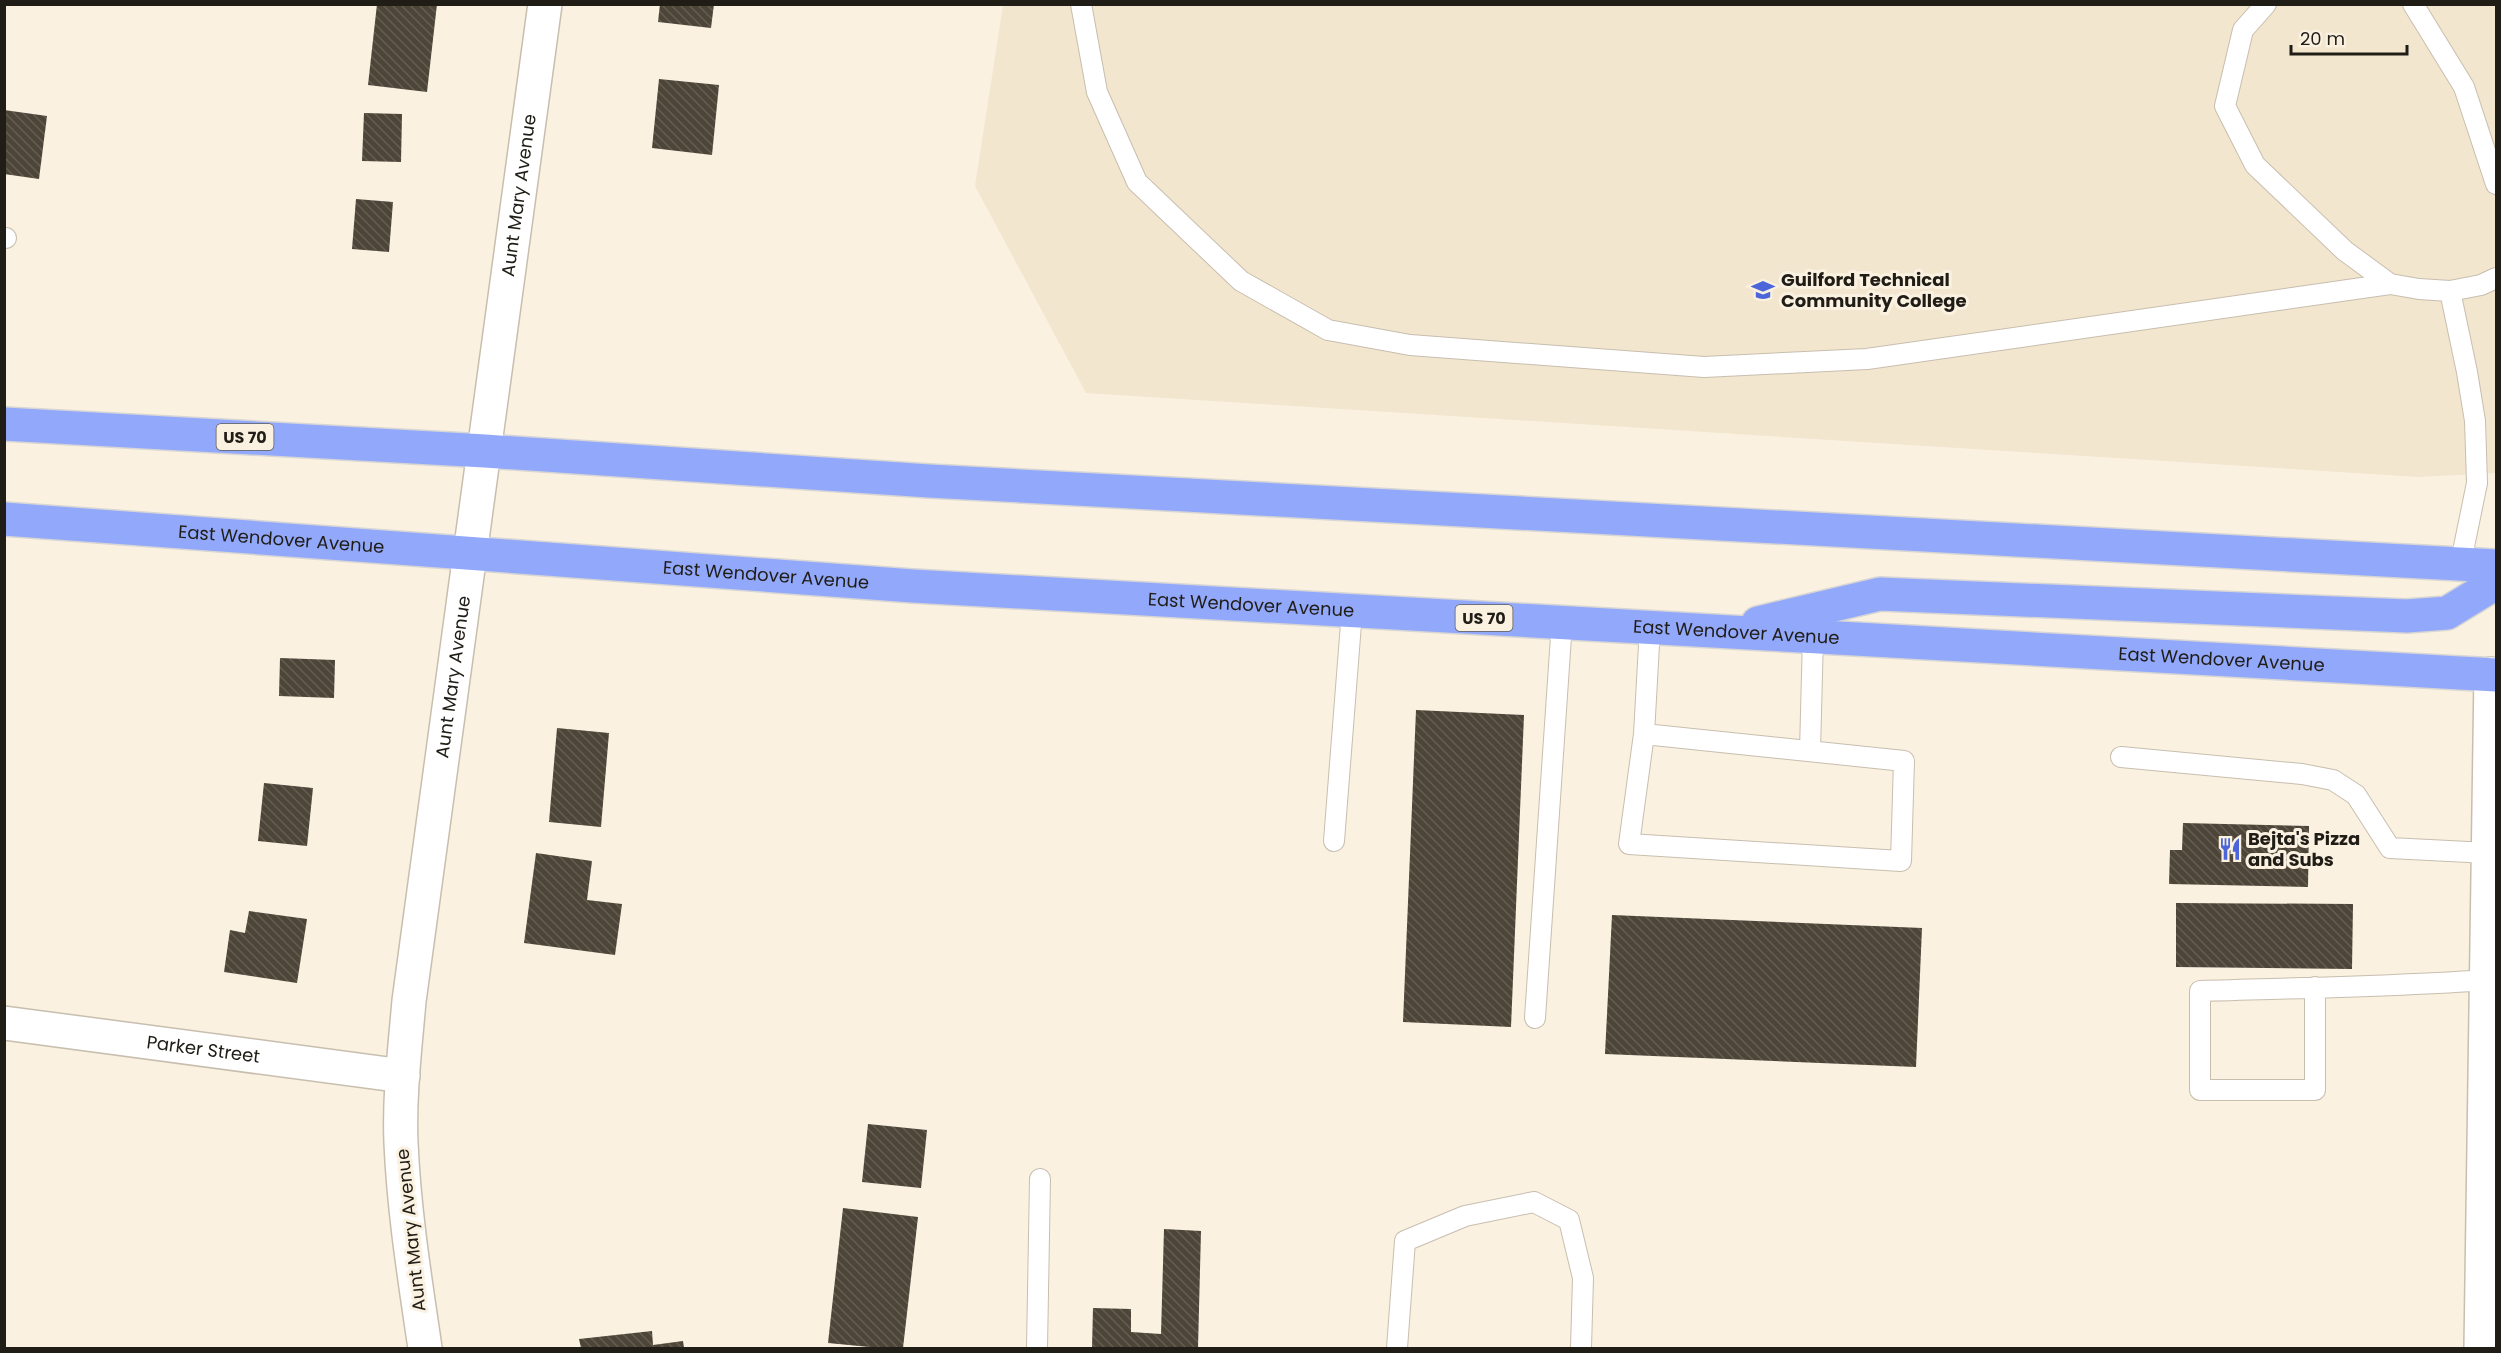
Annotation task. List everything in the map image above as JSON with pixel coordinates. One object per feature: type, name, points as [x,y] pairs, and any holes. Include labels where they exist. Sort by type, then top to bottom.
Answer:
[{"type":"highway","name":"US 70","points":[[4,424],[77,426],[485,451],[928,481],[2460,566],[2496,566]]},
{"type":"highway","name":"East Wendover Avenue","points":[[4,519],[913,585],[2495,673]]},
{"type":"highway","points":[[1721,631],[1880,594],[2427,615],[2447,613],[2496,582]]},
{"type":"street","name":"Aunt Mary Avenue","points":[[425,1348],[405,1209],[401,1141],[409,1001],[545,4]]},
{"type":"street","points":[[2481,1348],[2490,1137],[2486,980],[2495,673]]},
{"type":"street","name":"Parker Street","points":[[4,1023],[403,1076]]},
{"type":"lane","points":[[1081,4],[1097,92],[1137,182],[1241,281],[1328,330],[1410,345],[1704,367],[1867,359],[2390,284],[2450,291],[2481,285],[2496,278]]},
{"type":"lane","points":[[2266,4],[2243,30],[2225,106],[2254,165],[2345,251],[2390,284]]},
{"type":"lane","points":[[2414,4],[2464,87],[2496,184]]},
{"type":"lane","points":[[2450,291],[2475,421],[2477,483],[2460,566]]},
{"type":"lane","points":[[1334,841],[1352,611]]},
{"type":"lane","points":[[1535,1018],[1562,622]]},
{"type":"lane","points":[[1644,734],[1904,761],[1901,861],[1629,844],[1644,734],[1650,627]]},
{"type":"lane","points":[[1810,751],[1813,636]]},
{"type":"lane","points":[[2121,757],[2302,774],[2333,780],[2356,795],[2390,848],[2488,853]]},
{"type":"lane","points":[[2315,987],[2315,1090],[2200,1090],[2200,991],[2315,987],[2386,987],[2486,980]]},
{"type":"lane","points":[[1037,1348],[1040,1179]]},
{"type":"lane","points":[[1397,1348],[1405,1241],[1465,1216],[1534,1202],[1569,1220],[1583,1278],[1581,1348]]},
{"type":"shaded area","name":"Guilford Technical Community College","points":[[1003,5],[2496,5],[2496,473],[2418,477],[1086,393],[975,186]]},
{"type":"building","points":[[377,4],[437,4],[427,92],[368,85]]},
{"type":"building","points":[[660,4],[714,4],[711,28],[658,22]]},
{"type":"building","points":[[659,79],[719,85],[712,155],[652,148]]},
{"type":"building","points":[[4,110],[47,116],[39,179],[4,174]]},
{"type":"building","points":[[364,113],[402,114],[401,162],[362,161]]},
{"type":"building","points":[[356,199],[393,202],[389,252],[352,249]]},
{"type":"building","points":[[280,658],[335,660],[334,698],[279,696]]},
{"type":"building","points":[[1416,710],[1524,715],[1511,1027],[1403,1022]]},
{"type":"building","points":[[557,728],[609,733],[601,827],[549,822]]},
{"type":"building","points":[[264,783],[313,788],[307,846],[258,841]]},
{"type":"building","points":[[2183,823],[2309,826],[2308,887],[2169,884],[2170,850],[2182,850]]},
{"type":"building","points":[[536,853],[592,861],[587,900],[622,904],[615,955],[524,943]]},
{"type":"building","points":[[2176,903],[2353,904],[2352,969],[2176,967]]},
{"type":"building","points":[[249,911],[307,919],[297,983],[224,972],[230,930],[245,933]]},
{"type":"building","points":[[1612,915],[1922,928],[1916,1067],[1605,1054]]},
{"type":"building","points":[[868,1124],[927,1130],[921,1188],[862,1182]]},
{"type":"building","points":[[843,1208],[918,1217],[903,1348],[828,1343]]},
{"type":"building","points":[[1164,1229],[1201,1231],[1198,1348],[1092,1348],[1093,1308],[1131,1309],[1131,1332],[1161,1334]]},
{"type":"building","points":[[652,1331],[653,1345],[683,1341],[684,1348],[581,1348],[579,1339]]},
{"type":"place","name":"Guilford Technical Community College","points":[[1763,290]]},
{"type":"place","name":"Bejta's Pizza and Subs","points":[[2230,849]]}]
